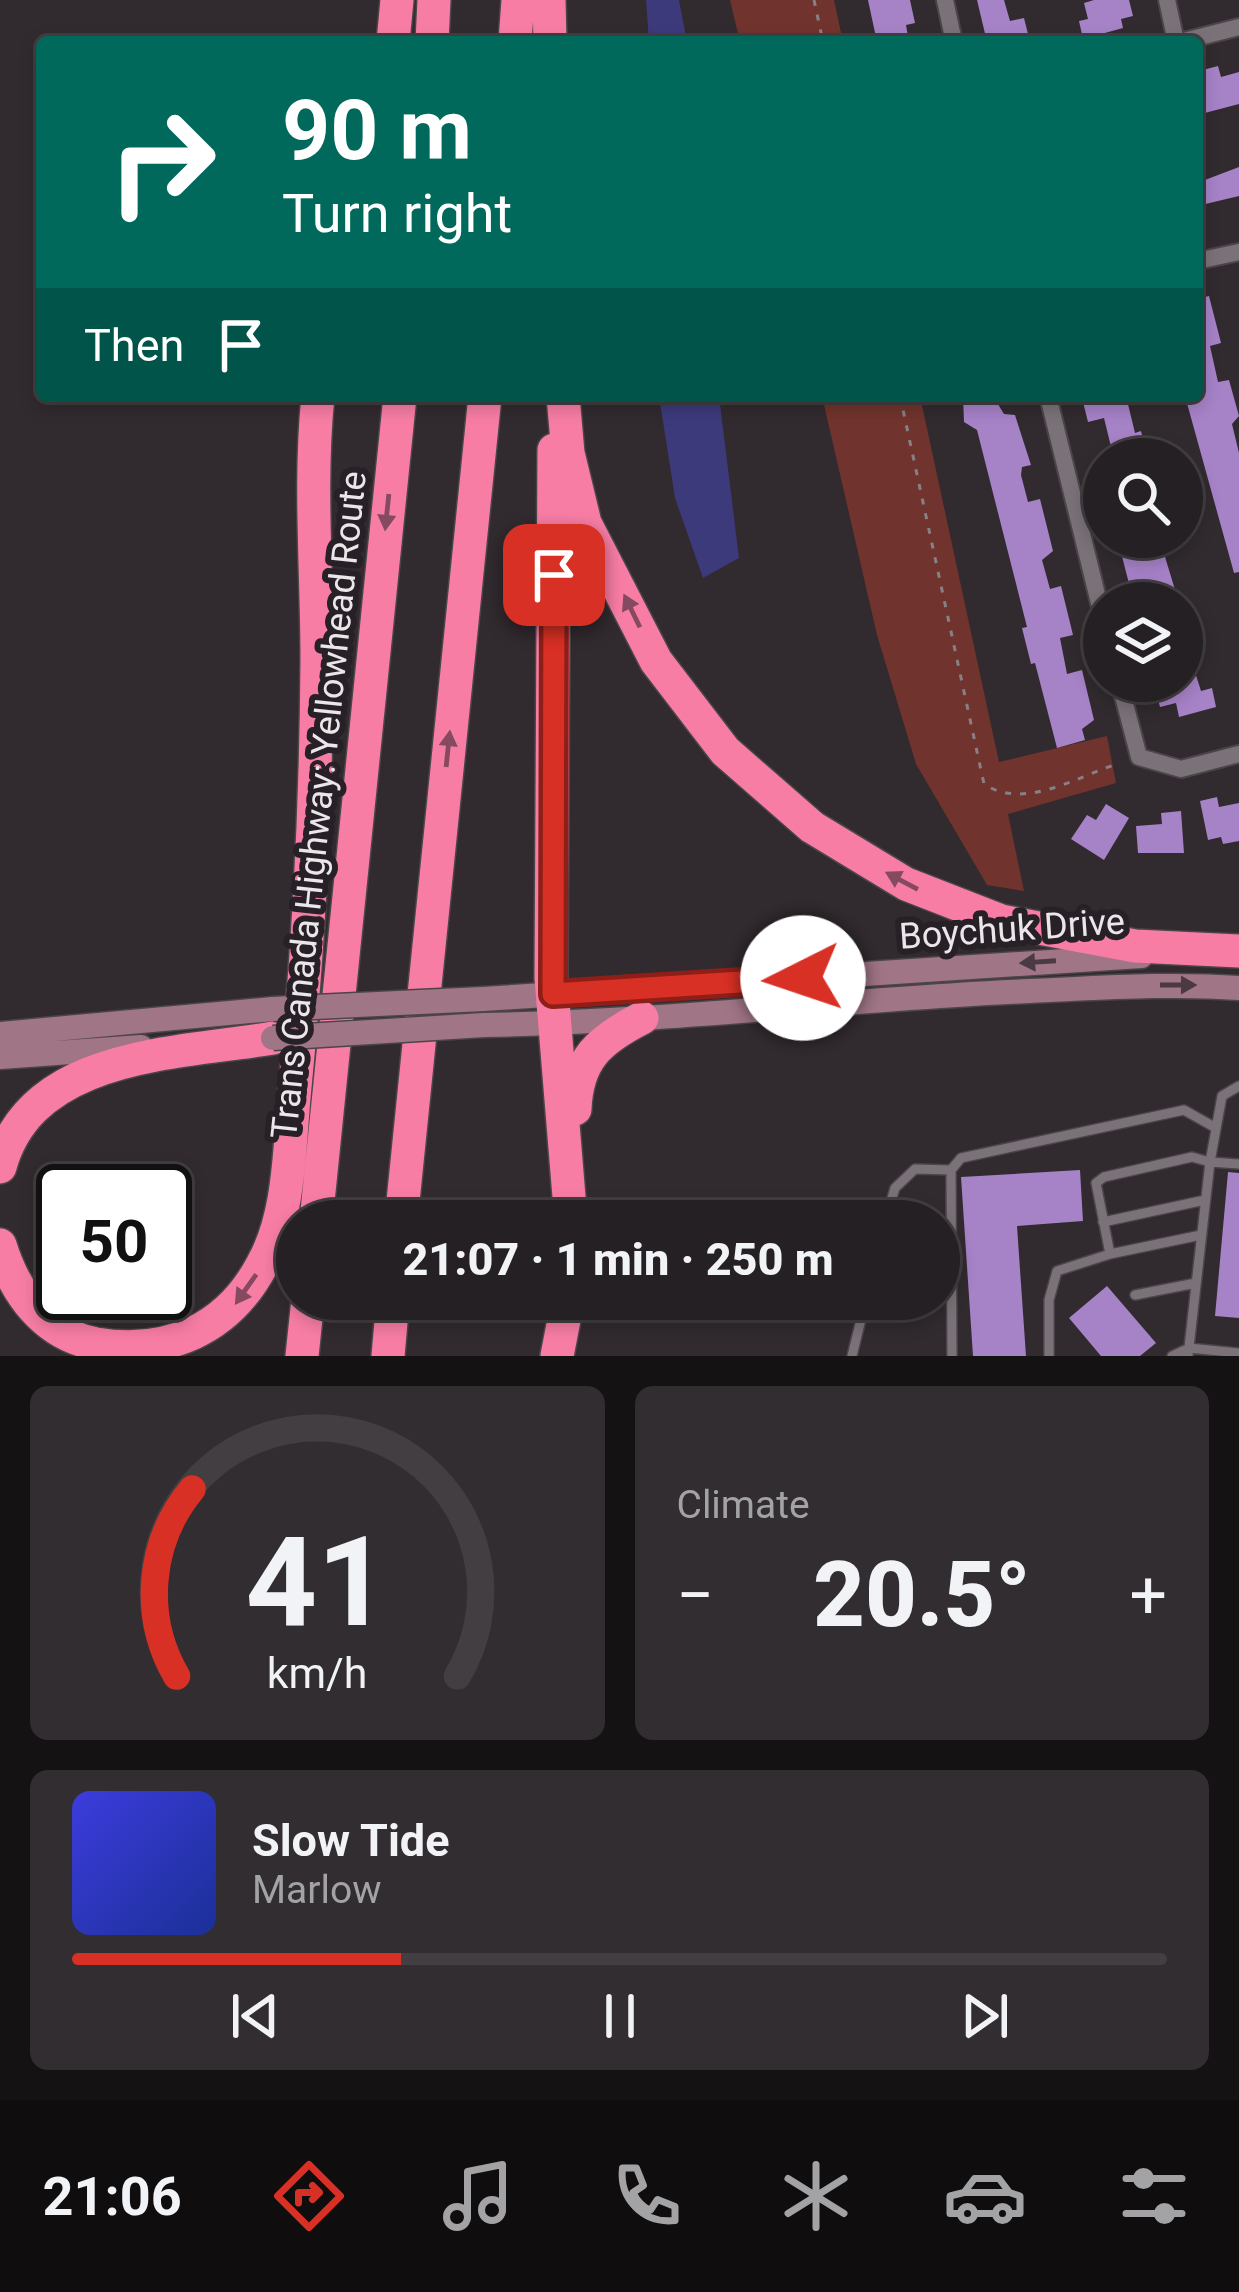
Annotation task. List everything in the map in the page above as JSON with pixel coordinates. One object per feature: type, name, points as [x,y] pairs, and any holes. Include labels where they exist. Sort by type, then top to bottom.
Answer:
[{"type":"highway","points":[[395,36],[398,0]]},
{"type":"highway","points":[[432,36],[434,0]]},
{"type":"highway","points":[[515,36],[518,0]]},
{"type":"highway","points":[[549,0],[550,36]]},
{"type":"highway","points":[[0,1279],[29,1307],[86,1342],[117,1348],[179,1340],[206,1331],[229,1314],[265,1261],[278,1225],[313,909],[319,402]]},
{"type":"highway","name":"Trans Canada Highway: Yellowhead Route","points":[[318,1200],[399,402]]},
{"type":"highway","points":[[403,1200],[483,402]]},
{"type":"highway","points":[[559,402],[554,1009],[571,1200]]},
{"type":"highway","points":[[560,402],[585,524],[656,661],[725,752],[812,827],[906,884],[1001,921],[1135,946],[1239,952]]},
{"type":"highway","points":[[573,1200],[581,1070],[589,1052],[642,1018]]},
{"type":"highway","points":[[0,1167],[19,1124],[69,1082],[98,1069],[273,1023]]},
{"type":"highway","points":[[0,1245],[29,1307]]},
{"type":"highway","points":[[302,1356],[306,1320]]},
{"type":"highway","points":[[388,1356],[392,1320]]},
{"type":"highway","points":[[557,1356],[564,1320]]},
{"type":"main road","name":"Boychuk Drive","points":[[0,1034],[273,1023],[484,1024],[554,1009],[1239,952]]},
{"type":"main road","name":"Boychuk Drive","points":[[0,1057],[483,998],[642,1018],[983,993],[1184,984],[1239,988]]},
{"type":"street","points":[[945,0],[953,36]]},
{"type":"street","points":[[1167,0],[1176,36]]},
{"type":"street","points":[[1202,36],[1239,27]]},
{"type":"street","points":[[1203,260],[1238,257]]},
{"type":"street","points":[[1049,402],[1094,582]]},
{"type":"street","points":[[1124,702],[1138,757],[1181,769],[1239,754]]},
{"type":"lane","points":[[1189,1352],[1216,1128],[1225,1090],[1239,1086]]},
{"type":"lane","points":[[952,1356],[951,1170],[961,1158],[1184,1109],[1216,1128]]},
{"type":"lane","points":[[1110,1254],[1096,1184],[1104,1177],[1192,1157],[1239,1164]]},
{"type":"lane","points":[[891,1200],[895,1188],[915,1168],[951,1170]]},
{"type":"lane","points":[[1103,1222],[1205,1200]]},
{"type":"lane","points":[[1048,1356],[1049,1300],[1057,1271],[1110,1254],[1201,1235]]},
{"type":"lane","points":[[1135,1295],[1196,1283]]},
{"type":"lane","points":[[852,1356],[861,1320]]},
{"type":"lane","points":[[1172,1356],[1239,1352]]},
{"type":"path","points":[[814,0],[822,36]]},
{"type":"path","points":[[901,402],[984,784],[1001,795],[1035,792],[1114,764]]},
{"type":"shaded area","points":[[646,0],[679,0],[686,36],[649,36]]},
{"type":"shaded area","points":[[730,0],[834,0],[842,36],[739,36]]},
{"type":"shaded area","points":[[660,402],[720,402],[739,558],[703,578],[675,498]]},
{"type":"shaded area","points":[[823,402],[921,402],[999,762],[1107,736],[1116,783],[1008,814],[1024,891],[987,885],[916,764],[877,635]]},
{"type":"building","points":[[868,0],[910,0],[915,23],[906,25],[908,36],[876,36]]},
{"type":"building","points":[[977,0],[1004,0],[1010,21],[1024,18],[1028,36],[986,36]]},
{"type":"building","points":[[1129,0],[1133,16],[1121,19],[1123,28],[1082,36],[1079,21],[1088,19],[1084,3]]},
{"type":"building","points":[[1218,66],[1221,77],[1239,72],[1239,104],[1203,113],[1203,70]]},
{"type":"building","points":[[1239,167],[1239,196],[1203,205],[1203,181]]},
{"type":"building","points":[[1209,296],[1221,343],[1210,346],[1218,382],[1229,380],[1239,416],[1232,424],[1239,453],[1239,572],[1234,573],[1203,461],[1203,438],[1197,438],[1187,402],[1203,402],[1203,298]]},
{"type":"building","points":[[963,402],[997,402],[1004,414],[1015,415],[1031,465],[1022,467],[1021,475],[1028,502],[1040,499],[1053,551],[1042,560],[1050,589],[1061,586],[1073,635],[1060,638],[1067,674],[1082,670],[1083,702],[1090,702],[1094,720],[1082,729],[1085,740],[1057,748],[1035,663],[1031,664],[1022,628],[1027,627],[977,430],[964,422]]},
{"type":"building","points":[[1083,402],[1127,402],[1135,433],[1141,431],[1143,438],[1109,438],[1104,418],[1088,422]]},
{"type":"building","points":[[1122,558],[1165,558],[1173,582],[1129,582]]},
{"type":"building","points":[[1212,688],[1216,707],[1179,717],[1176,703],[1160,707],[1159,702],[1203,702],[1203,690]]},
{"type":"building","points":[[1217,797],[1219,807],[1239,803],[1239,841],[1208,840],[1200,801]]},
{"type":"building","points":[[1106,804],[1129,818],[1104,860],[1071,839],[1087,815],[1096,820]]},
{"type":"building","points":[[1181,811],[1184,853],[1138,853],[1136,826],[1162,824],[1161,813]]},
{"type":"building","points":[[1080,1170],[1083,1221],[1017,1226],[1026,1356],[973,1356],[961,1177]]},
{"type":"building","points":[[1228,1172],[1239,1173],[1239,1318],[1215,1316]]},
{"type":"building","points":[[1107,1286],[1156,1343],[1140,1356],[1101,1356],[1069,1318]]},
{"type":"route","points":[[554,575],[553,994],[803,978]]}]
